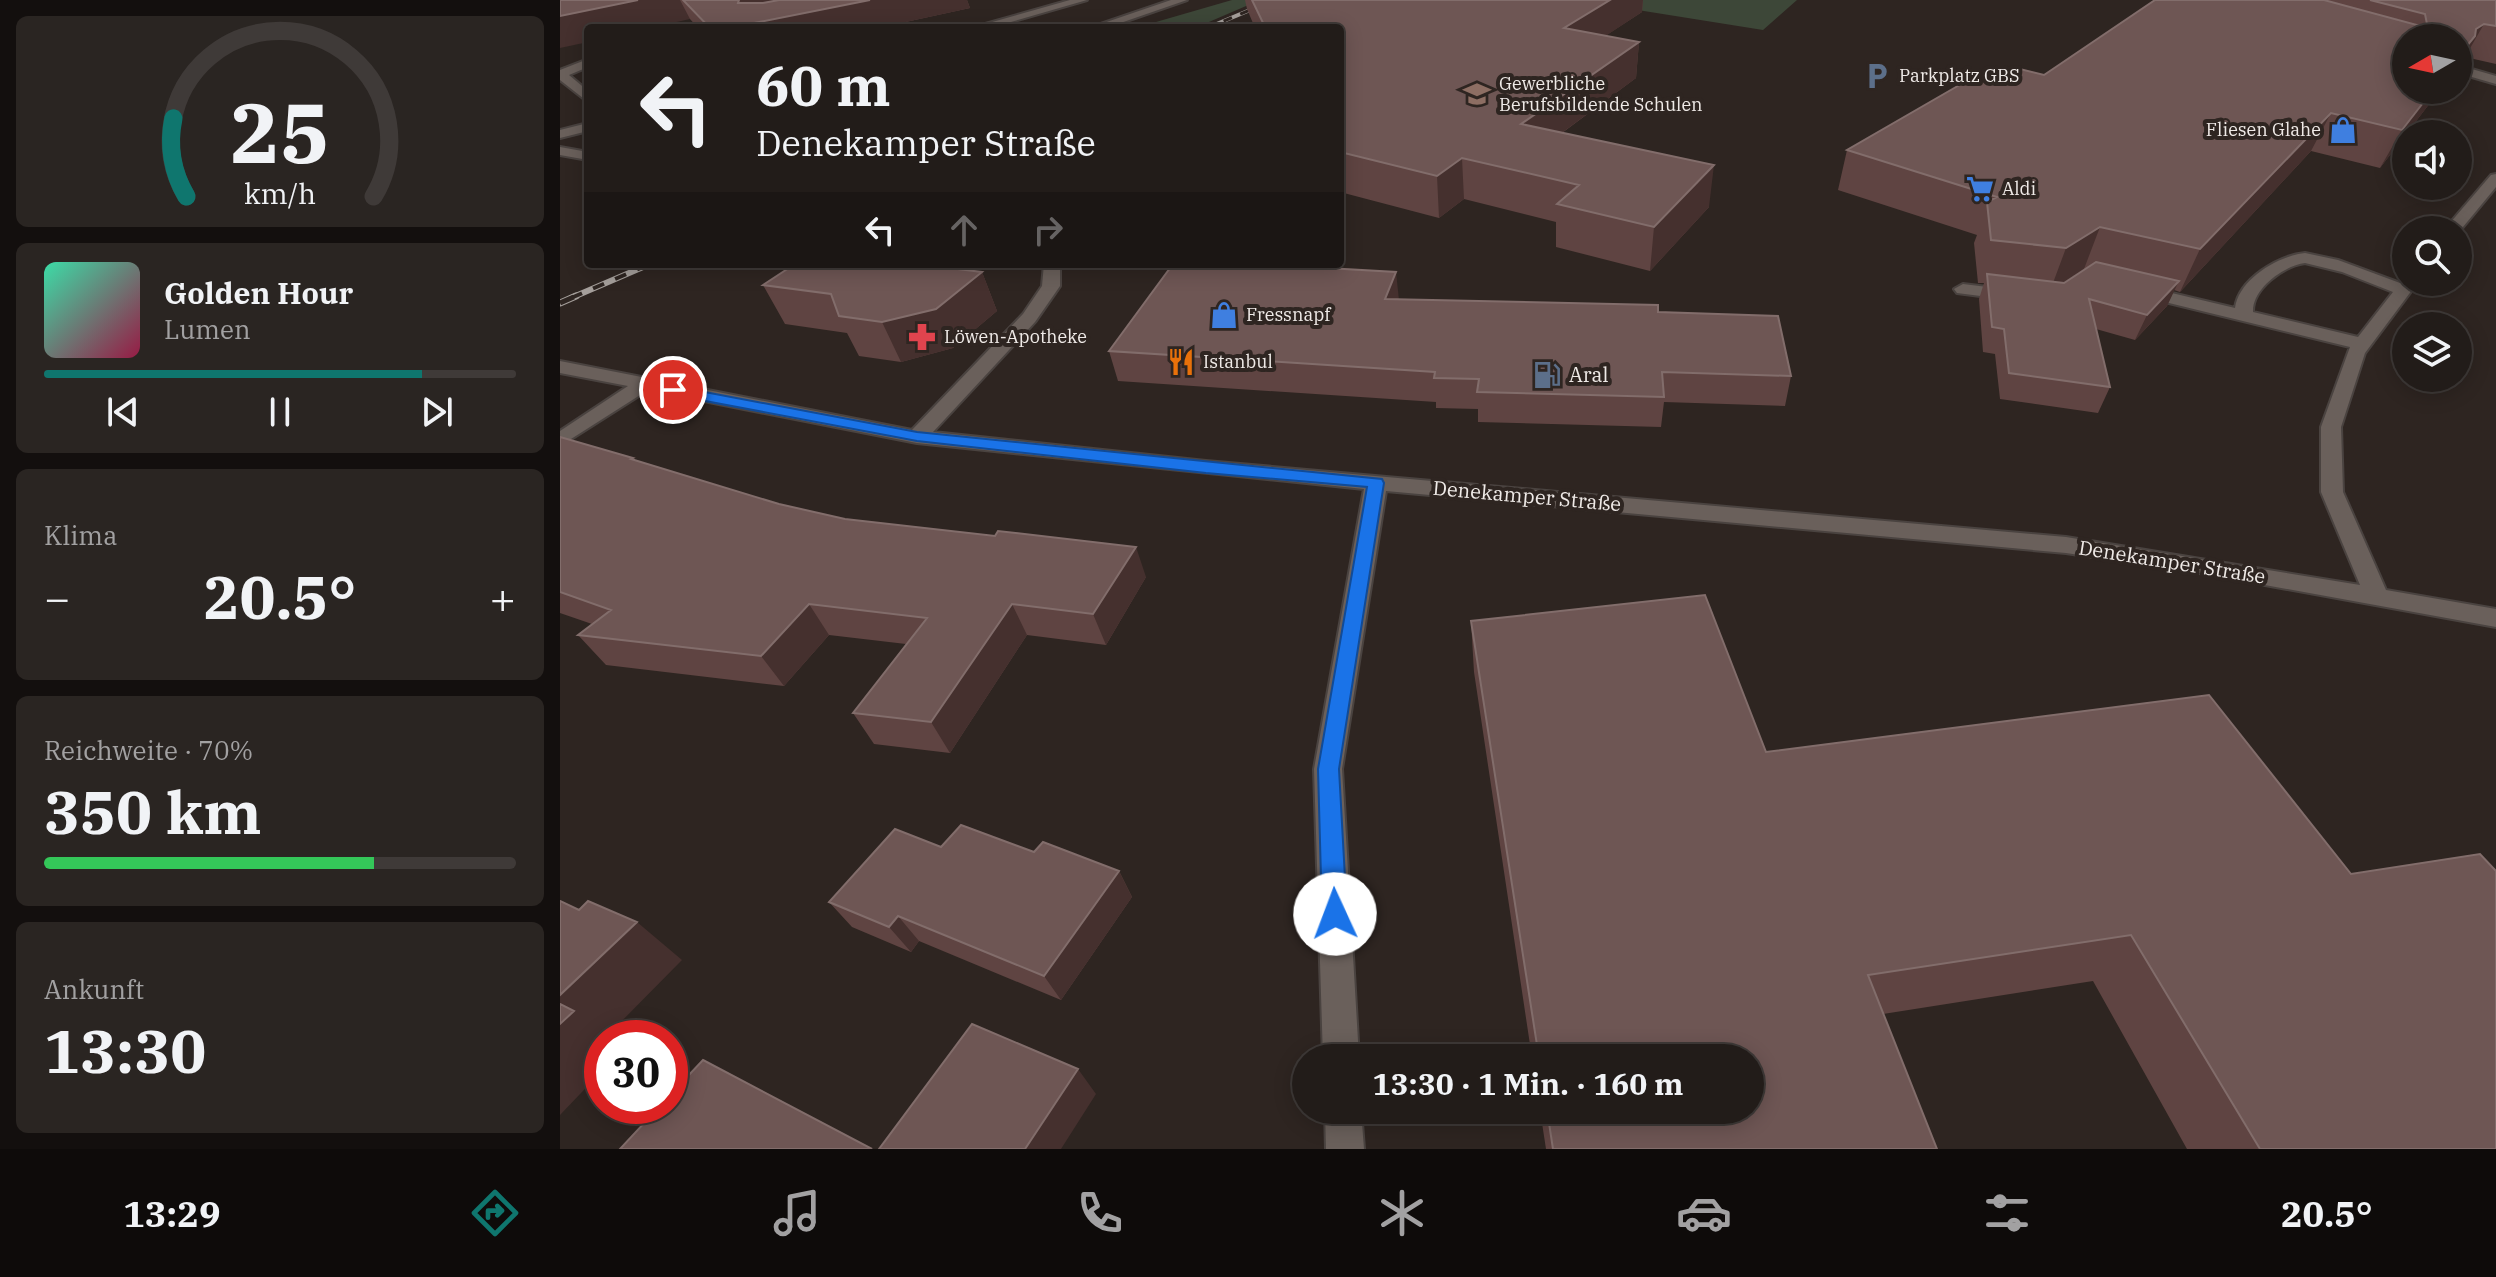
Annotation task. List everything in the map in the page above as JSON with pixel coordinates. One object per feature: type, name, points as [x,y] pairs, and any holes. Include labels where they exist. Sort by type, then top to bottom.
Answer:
[{"type":"street","points":[[1018,0],[1033,14]]},
{"type":"street","points":[[993,24],[1082,0]]},
{"type":"street","points":[[1107,24],[1182,0]]},
{"type":"street","points":[[584,65],[561,74],[584,94]]},
{"type":"street","points":[[2472,73],[2496,80]]},
{"type":"street","points":[[560,134],[584,128]]},
{"type":"street","points":[[560,151],[584,155]]},
{"type":"street","points":[[2464,216],[2496,178]]},
{"type":"street","points":[[2245,315],[2243,307],[2246,298],[2258,283],[2296,258],[2319,260],[2392,282]]},
{"type":"street","points":[[917,437],[1029,318],[1051,286],[1052,268]]},
{"type":"street","points":[[2125,287],[2362,344]]},
{"type":"street","points":[[1963,289],[2024,297]]},
{"type":"street","points":[[2376,595],[2332,492],[2331,427],[2362,344],[2398,296]]},
{"type":"street","name":"Denekamper Straße","points":[[560,367],[917,437],[1206,468],[2066,545],[2376,595],[2496,618]]},
{"type":"street","points":[[560,440],[643,385]]},
{"type":"street","points":[[1340,1044],[1328,769],[1376,483]]},
{"type":"street","points":[[1344,1124],[1345,1149]]},
{"type":"green space","points":[[1232,0],[1260,0],[1204,24],[1156,22]]},
{"type":"green space","points":[[1595,0],[1797,0],[1763,30],[1600,4]]},
{"type":"building","points":[[560,0],[638,0],[560,16]]},
{"type":"building","points":[[683,0],[763,3],[779,0],[870,0],[749,24],[706,24]]},
{"type":"building","name":"Gewerbliche Berufsbildende Schulen","points":[[1252,0],[1610,0],[1564,28],[1639,42],[1521,124],[1714,165],[1654,227],[1557,204],[1579,185],[1462,158],[1437,176],[1344,153],[1344,24],[1264,24]]},
{"type":"building","points":[[2155,0],[2324,0],[2413,24],[2392,24],[2392,104],[2422,104],[2410,120],[2392,120],[2392,128],[2331,113],[2200,249],[2100,227],[2066,248],[1991,240],[1987,202],[1997,197],[1847,150],[1982,72],[1996,76],[2012,67],[2044,75]]},
{"type":"building","points":[[2370,0],[2496,0],[2496,26],[2484,24],[2476,29],[2472,40],[2472,24],[2427,24],[2425,14]]},
{"type":"building","points":[[2096,262],[2179,281],[2147,315],[2089,299],[2110,387],[2009,373],[2004,329],[1992,327],[1987,274],[2064,283]]},
{"type":"building","points":[[789,268],[950,268],[982,272],[936,309],[882,322],[839,316],[831,294],[763,285]]},
{"type":"building","points":[[1170,268],[1326,268],[1396,272],[1385,299],[1658,305],[1658,312],[1778,316],[1791,376],[1662,372],[1664,397],[1477,392],[1479,379],[1434,378],[1435,372],[1109,351]]},
{"type":"building","points":[[560,437],[779,504],[845,519],[995,536],[998,531],[1136,547],[1093,614],[1012,604],[931,722],[853,713],[927,618],[809,604],[761,656],[578,635],[611,610],[560,592]]},
{"type":"building","points":[[1705,595],[1766,752],[2209,695],[2351,874],[2480,854],[2496,871],[2496,1149],[2260,1149],[2131,935],[1868,975],[1937,1149],[1553,1149],[1549,1124],[1764,1124],[1764,1044],[1537,1044],[1471,621]]},
{"type":"building","points":[[961,825],[1034,852],[1043,842],[1119,871],[1044,976],[898,916],[889,927],[829,902],[895,829],[941,847]]},
{"type":"building","points":[[560,901],[579,910],[588,901],[637,922],[560,995]]},
{"type":"building","points":[[560,1004],[574,1011],[560,1024]]},
{"type":"building","points":[[972,1024],[1078,1069],[1025,1149],[879,1149]]},
{"type":"building","points":[[703,1060],[872,1149],[620,1149],[643,1124],[688,1124],[688,1076]]},
{"type":"railway","points":[[1217,24],[1274,0]]},
{"type":"railway","points":[[571,298],[641,268]]},
{"type":"railway","points":[[560,303],[576,296]]},
{"type":"place","name":"Parkplatz GBS","points":[[1877,76]]},
{"type":"place","name":"Gewerbliche Berufsbildende Schulen","points":[[1477,94]]},
{"type":"place","name":"Fliesen Glahe","points":[[2343,130]]},
{"type":"place","name":"Aldi","points":[[1980,189]]},
{"type":"place","name":"Fressnapf","points":[[1224,315]]},
{"type":"place","name":"Löwen-Apotheke","points":[[922,337]]},
{"type":"place","name":"Istanbul","points":[[1181,362]]},
{"type":"place","name":"Aral","points":[[1547,375]]},
{"type":"route","points":[[673,390],[917,437],[1376,483],[1328,769],[1335,914]]}]
